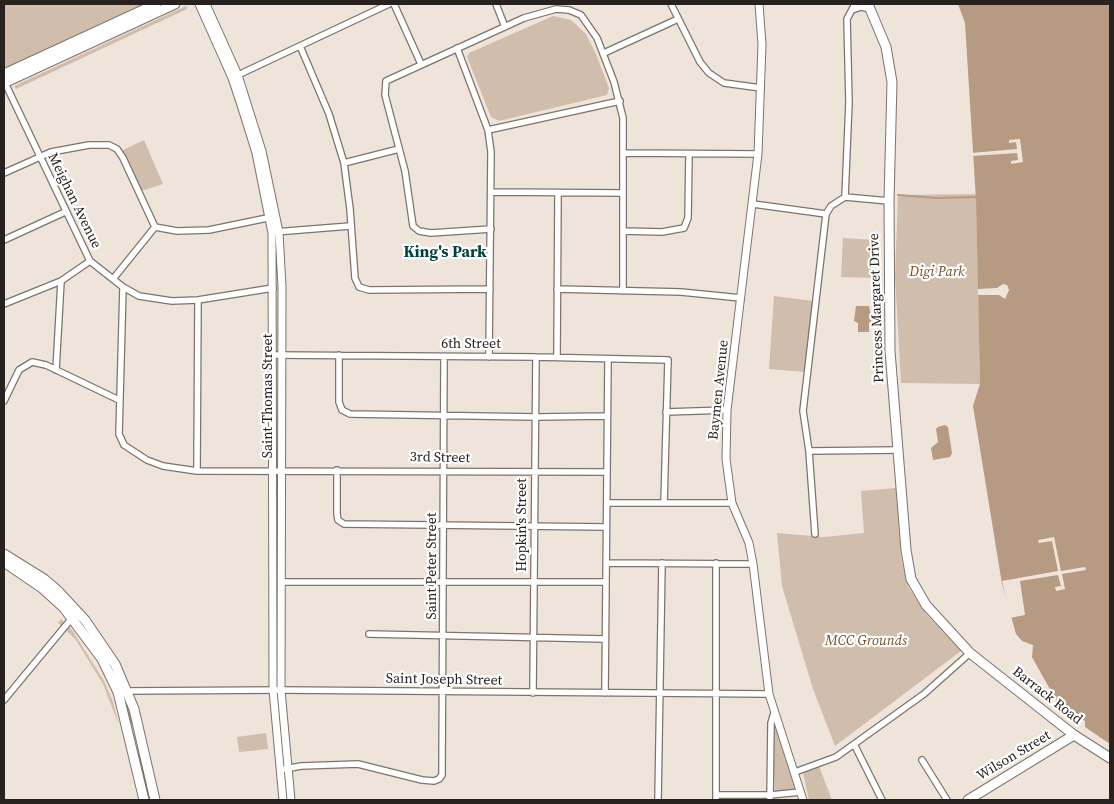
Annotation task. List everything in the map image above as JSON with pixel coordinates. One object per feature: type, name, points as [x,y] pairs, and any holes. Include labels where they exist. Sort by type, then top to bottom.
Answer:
[{"type":"main road","points":[[4,80],[156,4]]},
{"type":"main road","points":[[4,80],[175,4]]},
{"type":"main road","name":"Princess Margaret Drive","points":[[869,6],[886,47],[891,68],[889,201],[890,351],[906,550],[911,579],[926,606],[970,653]]},
{"type":"main road","points":[[4,554],[44,579],[74,608],[103,644],[120,672],[144,800]]},
{"type":"main road","points":[[4,562],[45,591],[72,618],[123,691],[155,800]]},
{"type":"main road","name":"Barrack Road","points":[[970,653],[1074,735],[1110,758]]},
{"type":"main road","name":"Wilson Street","points":[[968,800],[1074,735]]},
{"type":"street","name":"Saint Thomas Street","points":[[199,4],[244,104],[262,151],[282,287],[277,355],[276,470],[277,690],[284,770],[283,800]]},
{"type":"street","name":"Saint Thomas Street","points":[[206,4],[238,75],[244,104]]},
{"type":"street","points":[[238,75],[389,4]]},
{"type":"street","points":[[394,4],[421,64]]},
{"type":"street","points":[[496,4],[505,27]]},
{"type":"street","points":[[671,4],[700,62],[709,72],[724,83],[761,88]]},
{"type":"street","name":"Baymen Avenue","points":[[759,4],[762,27],[758,154],[727,410],[726,460],[732,503],[749,543],[753,564],[769,694],[803,800]]},
{"type":"street","points":[[845,197],[849,102],[847,19],[855,4]]},
{"type":"street","points":[[852,10],[869,6]]},
{"type":"street","points":[[491,229],[432,233],[419,231],[413,226],[405,171],[384,88],[386,81],[540,12],[556,9],[569,10],[581,15],[604,53],[620,100],[623,118],[624,153],[623,291]]},
{"type":"street","points":[[604,53],[678,19]]},
{"type":"street","points":[[300,46],[329,114],[344,163],[350,209],[355,278],[359,287],[369,290],[490,289]]},
{"type":"street","points":[[457,48],[488,130],[491,192],[489,357]]},
{"type":"street","name":"Meighan Avenue","points":[[4,80],[65,212],[90,261],[123,287],[156,300],[198,300],[273,288]]},
{"type":"street","points":[[488,130],[620,100]]},
{"type":"street","points":[[4,173],[51,152],[88,145],[109,144],[117,149],[155,227]]},
{"type":"street","points":[[344,163],[399,149]]},
{"type":"street","points":[[624,153],[758,154]]},
{"type":"street","points":[[623,231],[662,232],[684,228],[688,218],[688,154]]},
{"type":"street","points":[[491,192],[623,193]]},
{"type":"street","points":[[557,357],[558,193]]},
{"type":"street","points":[[814,534],[809,452],[804,411],[826,214],[831,206],[845,197],[889,201]]},
{"type":"street","points":[[753,204],[826,214]]},
{"type":"street","points":[[4,240],[65,212]]},
{"type":"street","points":[[155,227],[177,231],[209,230],[273,217]]},
{"type":"street","points":[[275,232],[350,226]]},
{"type":"street","points":[[113,279],[155,227]]},
{"type":"street","name":"Saint Thomas Street","points":[[275,232],[273,288],[277,355]]},
{"type":"street","points":[[4,304],[61,281],[90,261]]},
{"type":"street","points":[[56,370],[61,281]]},
{"type":"street","name":"3rd Street","points":[[123,287],[119,434],[124,445],[147,460],[163,466],[196,471],[445,470],[535,473],[607,472]]},
{"type":"street","points":[[558,289],[681,292],[741,298]]},
{"type":"street","points":[[196,471],[198,300]]},
{"type":"street","name":"6th Street","points":[[277,355],[557,357],[608,361],[668,360],[666,412]]},
{"type":"street","points":[[339,356],[339,402],[342,410],[350,414],[537,417],[607,416]]},
{"type":"street","name":"Saint Peter Street","points":[[284,770],[309,766],[358,764],[422,780],[434,781],[442,775],[446,415],[444,357]]},
{"type":"street","name":"Hopkin's Street","points":[[533,694],[537,417],[536,357]]},
{"type":"street","points":[[605,693],[608,361]]},
{"type":"street","points":[[4,401],[22,366],[37,362],[119,400]]},
{"type":"street","points":[[664,503],[666,412],[727,410]]},
{"type":"street","points":[[809,452],[899,450]]},
{"type":"street","name":"Saint Thomas Street","points":[[276,470],[281,582],[277,690]]},
{"type":"street","points":[[337,470],[337,514],[338,520],[344,524],[606,527]]},
{"type":"street","points":[[607,503],[732,503]]},
{"type":"street","points":[[606,563],[753,564]]},
{"type":"street","points":[[658,800],[662,563]]},
{"type":"street","points":[[716,563],[716,798],[770,798],[801,792]]},
{"type":"street","points":[[281,582],[605,582]]},
{"type":"street","points":[[4,700],[72,618]]},
{"type":"street","points":[[370,634],[605,639]]},
{"type":"street","points":[[795,772],[836,757],[924,694],[970,653]]},
{"type":"street","name":"Saint Joseph Street","points":[[123,691],[277,690],[533,694],[659,692],[769,694]]},
{"type":"street","points":[[770,798],[771,723],[774,713]]},
{"type":"street","points":[[854,744],[882,800]]},
{"type":"street","points":[[922,760],[947,800]]},
{"type":"street","name":"Saint Thomas Street","points":[[284,770],[292,800]]},
{"type":"green space","points":[[4,4],[149,4],[4,70]]},
{"type":"green space","points":[[186,6],[187,9],[16,89],[14,86]]},
{"type":"green space","points":[[553,16],[571,20],[586,34],[609,88],[607,95],[499,121],[491,117],[467,57],[469,53]]},
{"type":"green space","points":[[144,140],[163,184],[138,192],[121,151]]},
{"type":"green space","name":"Digi Park","points":[[976,194],[980,384],[901,383],[895,276],[898,195]]},
{"type":"green space","points":[[843,238],[875,240],[873,278],[841,277]]},
{"type":"green space","points":[[774,296],[813,301],[804,372],[769,369]]},
{"type":"green space","name":"MCC Grounds","points":[[896,488],[901,557],[908,587],[926,614],[961,651],[835,746],[813,689],[782,586],[777,533],[824,537],[864,533],[861,491]]},
{"type":"green space","points":[[61,619],[72,630],[104,681],[113,702],[119,725],[103,684],[76,640],[58,623]]},
{"type":"green space","points":[[772,719],[774,719],[798,793],[775,795]]},
{"type":"green space","points":[[266,733],[268,749],[239,752],[237,737]]},
{"type":"green space","points":[[817,761],[832,800],[809,800],[803,773]]},
{"type":"shaded area","points":[[958,4],[1110,4],[1110,744],[1085,727],[1085,721],[1080,718],[1074,720],[1056,700],[1032,657],[1033,645],[1022,641],[1016,634],[1002,584],[973,406],[980,384],[976,200],[965,23]]},
{"type":"shaded area","points":[[856,306],[869,306],[872,320],[869,323],[869,332],[858,332],[858,323],[854,321]]},
{"type":"shaded area","points":[[945,425],[948,427],[952,453],[950,457],[933,460],[931,448],[938,442],[936,429]]},
{"type":"pier","points":[[1020,139],[1023,162],[1011,164],[1011,161],[1018,160],[1017,153],[972,156],[971,153],[1017,149],[1016,142],[1009,143],[1009,140]]},
{"type":"pier","points":[[1003,284],[1007,285],[1009,290],[1005,299],[999,295],[978,295],[978,289],[997,288]]},
{"type":"pier","points":[[1054,537],[1061,571],[1085,567],[1086,570],[1062,574],[1065,589],[1056,591],[1055,587],[1061,586],[1058,575],[1020,581],[1025,615],[1010,618],[1002,581],[1058,571],[1052,541],[1039,543],[1038,540]]},
{"type":"waterway","points":[[898,195],[936,198],[975,197]]},
{"type":"waterway","points":[[127,706],[133,720]]},
{"type":"district","name":"King's Park","points":[[445,253]]}]
